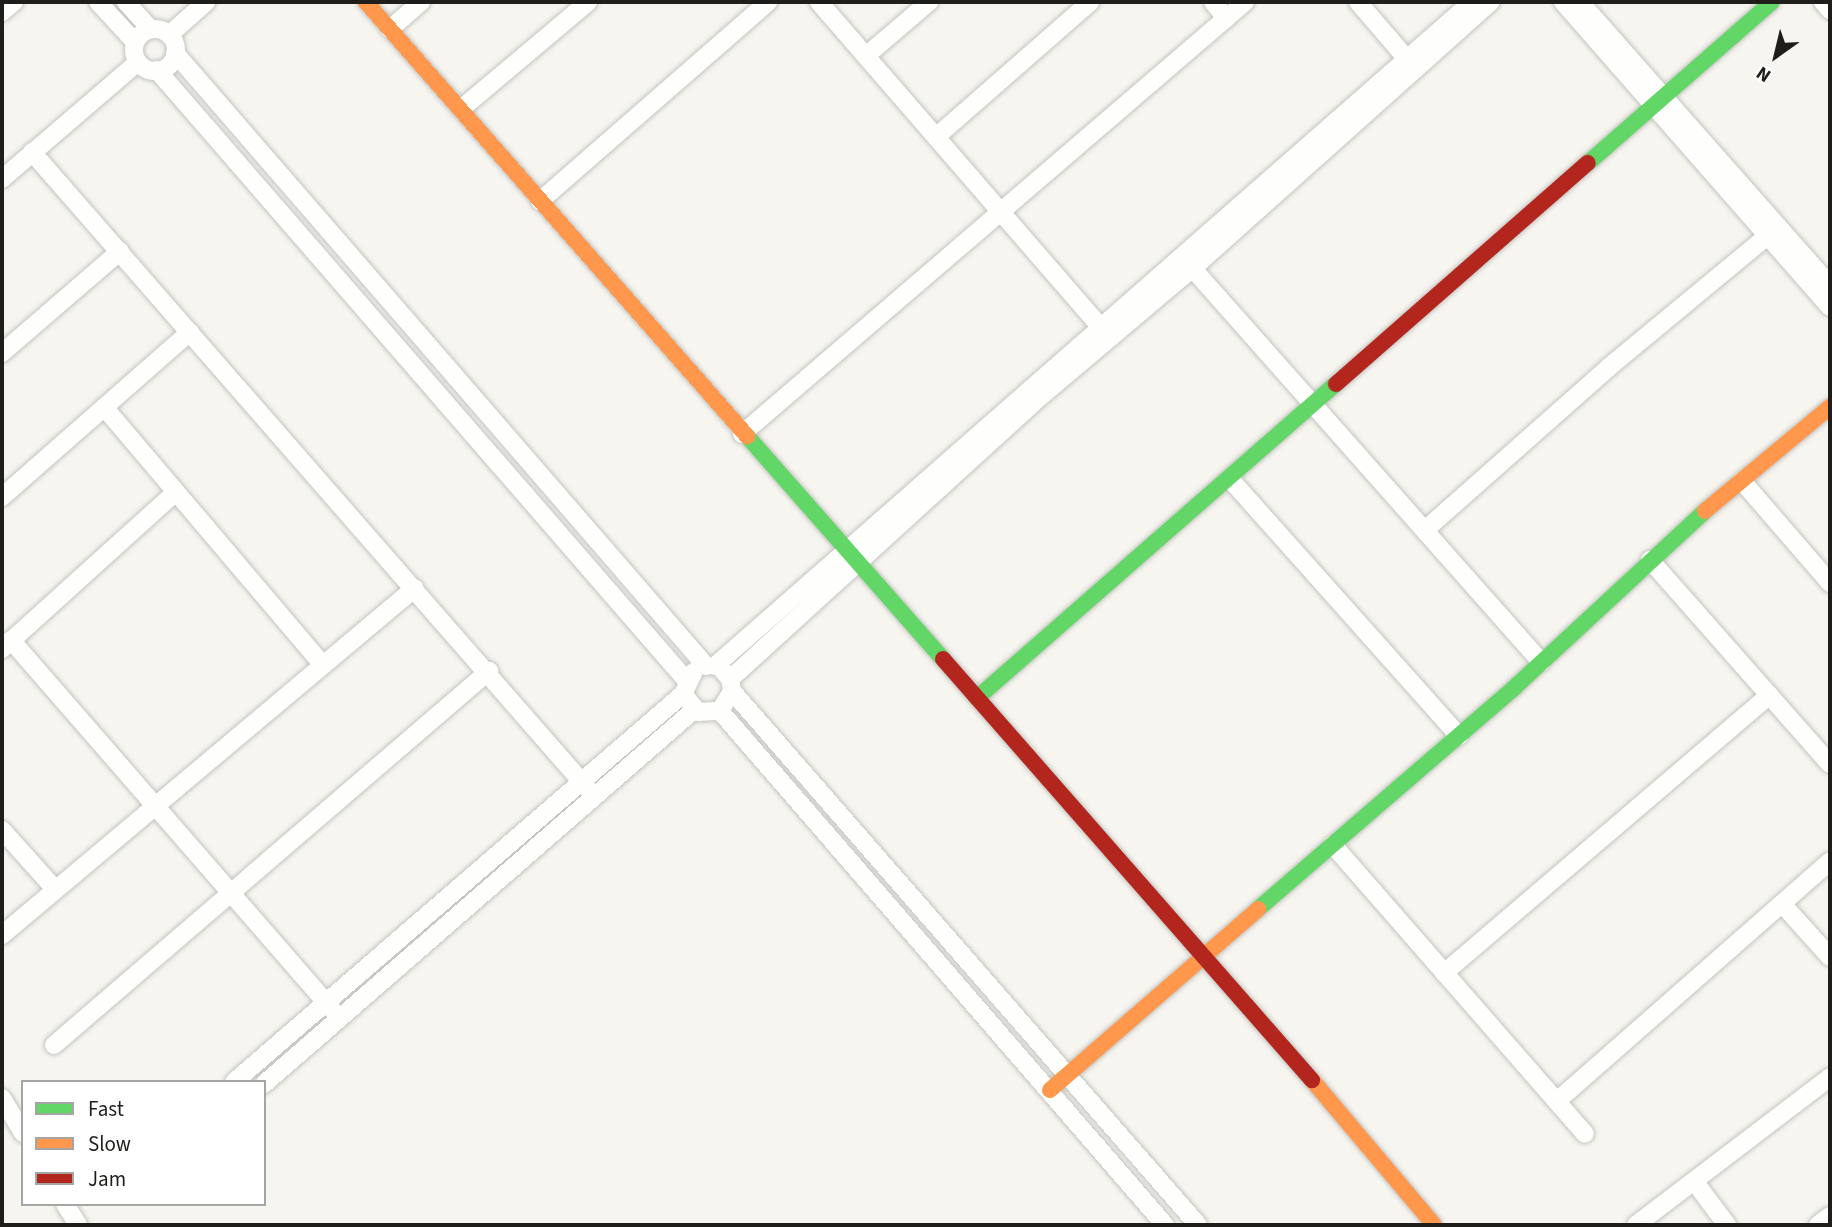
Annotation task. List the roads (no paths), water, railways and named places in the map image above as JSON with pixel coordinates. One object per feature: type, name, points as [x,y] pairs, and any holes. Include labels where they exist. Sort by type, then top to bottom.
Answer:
[{"type":"street","points":[[2,12],[14,2]]},
{"type":"street","points":[[99,2],[135,42],[138,62]]},
{"type":"street","points":[[126,2],[150,29],[169,35]]},
{"type":"street","points":[[169,35],[206,2]]},
{"type":"street","points":[[366,2],[742,434],[1203,956],[1434,1225]]},
{"type":"street","points":[[390,29],[421,2]]},
{"type":"street","points":[[461,109],[588,2]]},
{"type":"street","points":[[540,201],[768,2]]},
{"type":"street","points":[[819,2],[1105,332]]},
{"type":"street","points":[[867,55],[929,2]]},
{"type":"street","points":[[936,137],[1090,2]]},
{"type":"street","points":[[1213,2],[1226,18]]},
{"type":"street","points":[[742,434],[1245,2]]},
{"type":"street","points":[[1358,2],[1412,64]]},
{"type":"street","points":[[1412,64],[1472,2]]},
{"type":"street","points":[[236,1080],[581,781],[685,687],[851,557],[1412,64],[1491,2]]},
{"type":"street","points":[[1563,2],[1658,100]]},
{"type":"street","points":[[1580,2],[1658,100],[1773,232],[1830,307]]},
{"type":"street","points":[[977,698],[1316,405],[1772,2]]},
{"type":"street","points":[[1823,2],[1830,10]]},
{"type":"street","points":[[135,42],[150,29]]},
{"type":"street","points":[[169,35],[175,53],[710,666],[731,685],[1198,1225]]},
{"type":"street","points":[[156,71],[169,65],[175,53]]},
{"type":"street","points":[[138,62],[156,71],[685,687],[694,710],[705,714],[720,711]]},
{"type":"street","points":[[2,179],[138,62]]},
{"type":"street","points":[[32,152],[489,671],[594,796]]},
{"type":"street","points":[[1773,232],[1830,286]]},
{"type":"street","points":[[1425,530],[1609,367],[1773,232]]},
{"type":"street","points":[[2,353],[120,251]]},
{"type":"street","points":[[1187,262],[1541,662]]},
{"type":"street","points":[[2,497],[190,332]]},
{"type":"street","points":[[104,407],[322,664]]},
{"type":"street","points":[[1050,1090],[1459,736],[1650,560],[1830,407]]},
{"type":"street","points":[[1230,479],[1459,736]]},
{"type":"street","points":[[1742,481],[1830,583]]},
{"type":"street","points":[[176,492],[7,645],[156,803],[340,1018]]},
{"type":"street","points":[[720,711],[731,685],[851,557]]},
{"type":"street","points":[[1650,560],[1830,764]]},
{"type":"street","points":[[2,935],[415,588]]},
{"type":"street","points":[[54,1045],[489,671]]},
{"type":"street","points":[[1444,973],[1770,695]]},
{"type":"street","points":[[266,1082],[694,710]]},
{"type":"street","points":[[720,711],[1166,1225]]},
{"type":"street","points":[[2,830],[55,889]]},
{"type":"street","points":[[1333,845],[1585,1134]]},
{"type":"street","points":[[1557,1101],[1830,861]]},
{"type":"street","points":[[1783,905],[1830,957]]},
{"type":"street","points":[[1636,1225],[1830,1077]]},
{"type":"street","points":[[2,1098],[21,1130]]},
{"type":"street","points":[[1694,1181],[1727,1225]]},
{"type":"street","points":[[66,1206],[78,1225]]},
{"type":"street","points":[[1818,1225],[1830,1216]]}]
